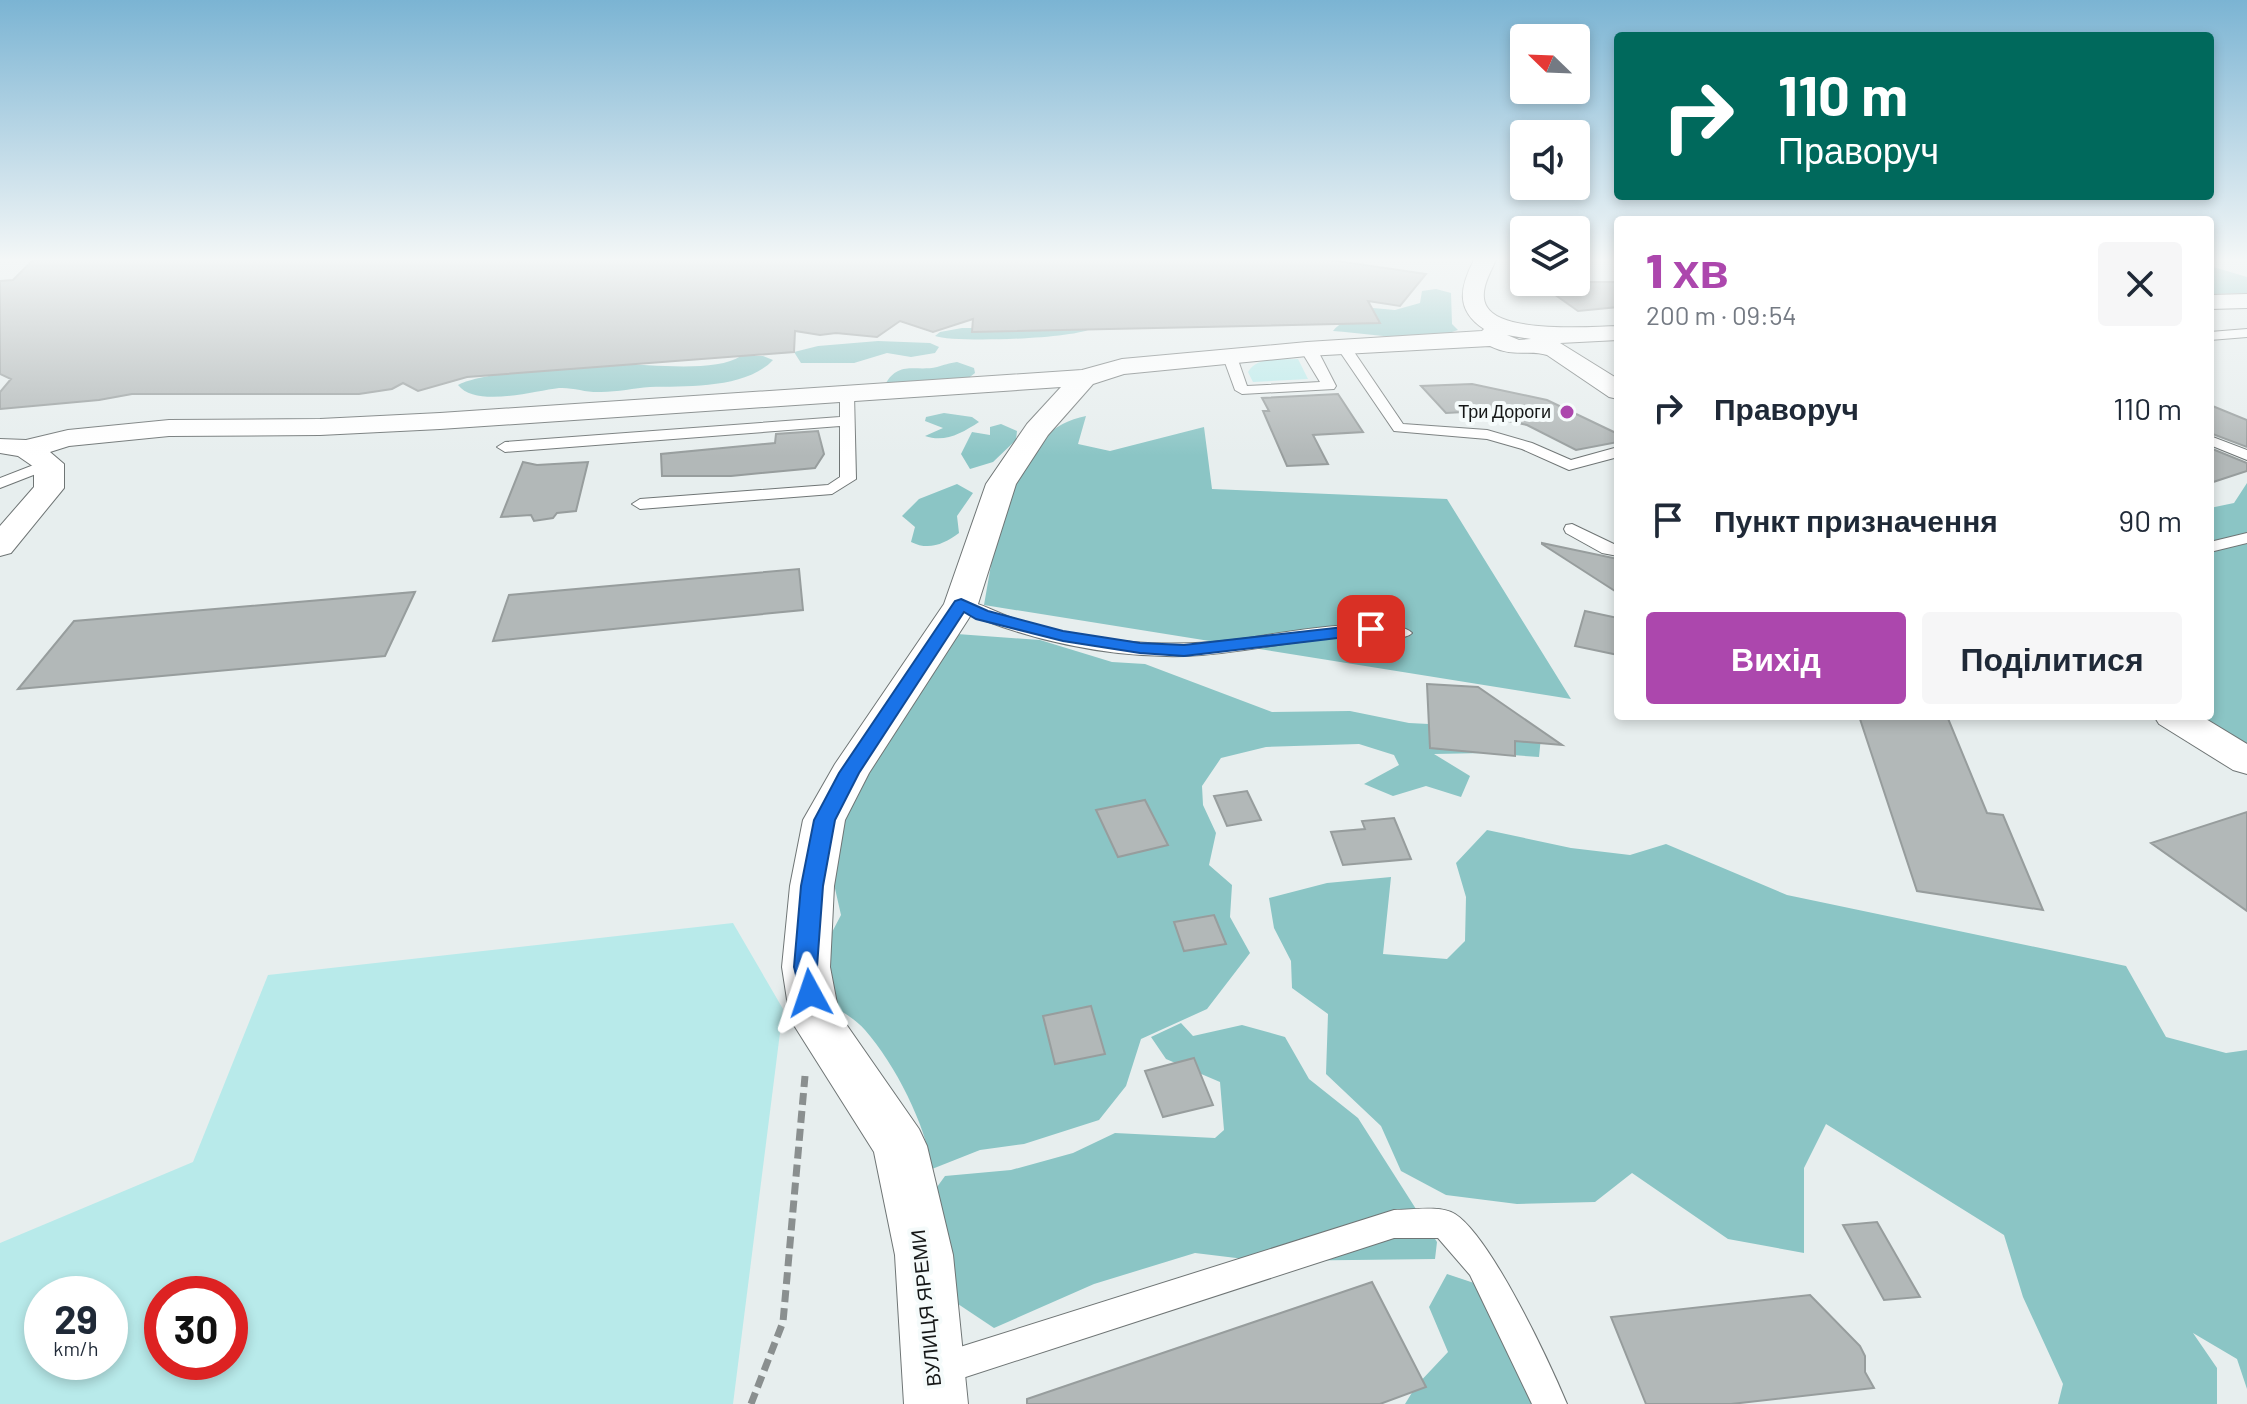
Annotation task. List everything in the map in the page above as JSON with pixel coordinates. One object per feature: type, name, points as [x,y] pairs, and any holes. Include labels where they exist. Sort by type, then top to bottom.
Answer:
[{"type":"street","points":[[1490,326],[1519,347],[1543,340],[1614,333]]},
{"type":"street","points":[[0,546],[49,488],[25,453],[68,438],[169,428],[320,427],[847,407],[1084,378],[1122,367],[1497,333]]},
{"type":"street","points":[[1543,340],[1614,388]]},
{"type":"street","name":"ВУЛИЦЯ ЯРЕМИ","points":[[935,1388],[924,1255],[900,1146],[815,1019],[806,967],[812,886],[824,820],[849,773],[961,604],[1001,484],[1037,430],[1084,378]]},
{"type":"street","points":[[2180,720],[2247,761]]},
{"type":"lane","points":[[2214,336],[2247,333]]},
{"type":"lane","points":[[1325,347],[1399,428],[1447,428],[1488,433],[1532,446],[1569,465],[1614,453]]},
{"type":"lane","points":[[505,447],[847,407],[848,479],[832,489],[640,504]]},
{"type":"lane","points":[[2214,442],[2247,455]]},
{"type":"lane","points":[[0,483],[25,453]]},
{"type":"lane","points":[[1572,529],[1614,550]]},
{"type":"lane","points":[[2214,546],[2247,538]]},
{"type":"lane","points":[[961,604],[982,615],[1118,647],[1184,650],[1340,631],[1371,629],[1403,633]]},
{"type":"lane","points":[[935,1388],[1394,1224],[1445,1224],[1481,1265],[1550,1404]]},
{"type":"path","points":[[751,1404],[783,1322],[808,1046],[815,1019]]},
{"type":"shaded area","points":[[1338,326],[1454,326],[1458,330],[1411,337],[1333,331]]},
{"type":"shaded area","points":[[962,328],[1092,328],[1064,335],[1015,339],[935,336],[940,332]]},
{"type":"shaded area","points":[[878,341],[930,343],[939,347],[935,353],[911,357],[887,353],[854,363],[801,363],[794,352],[818,346]]},
{"type":"shaded area","points":[[741,356],[763,356],[773,360],[748,376],[698,386],[601,392],[559,388],[491,397],[466,392],[458,385],[488,376],[535,370],[618,364],[699,366]]},
{"type":"shaded area","points":[[1298,359],[1308,379],[1253,382],[1248,372],[1263,361]]},
{"type":"shaded area","points":[[957,362],[974,368],[975,373],[966,380],[885,385],[896,372],[908,368],[929,368]]},
{"type":"shaded area","points":[[944,413],[972,417],[979,422],[946,438],[925,436],[943,428],[925,421],[926,417]]},
{"type":"shaded area","points":[[1086,416],[1078,444],[1110,451],[1204,427],[1212,489],[1447,499],[1571,699],[984,605],[1001,521],[1022,465],[1038,443],[1059,426]]},
{"type":"shaded area","points":[[1001,424],[1017,431],[1016,440],[993,462],[970,469],[961,454],[972,432],[990,435],[990,427]]},
{"type":"shaded area","points":[[2247,483],[2247,752],[2195,720],[2214,720],[2214,507],[2234,503]]},
{"type":"shaded area","points":[[957,484],[973,493],[957,516],[959,533],[936,545],[924,546],[911,542],[915,527],[902,516],[919,499]]},
{"type":"shaded area","points":[[957,634],[1040,640],[1112,662],[1145,664],[1272,712],[1350,711],[1409,723],[1487,727],[1541,737],[1539,757],[1485,753],[1434,754],[1470,776],[1461,797],[1426,786],[1393,796],[1364,784],[1399,765],[1394,755],[1359,744],[1266,747],[1221,758],[1202,786],[1203,805],[1216,833],[1209,865],[1232,885],[1230,917],[1250,953],[1207,1009],[1141,1039],[1126,1086],[1099,1120],[1024,1144],[980,1150],[932,1169],[916,1115],[887,1060],[860,1025],[814,995],[818,959],[841,915],[829,862],[832,794],[881,754],[897,719]]},
{"type":"shaded area","points":[[1487,830],[1571,848],[1630,855],[1666,844],[1787,895],[2126,966],[2166,1037],[2226,1053],[2247,1050],[2247,1389],[2237,1359],[2193,1333],[2217,1368],[2217,1404],[2058,1404],[2063,1384],[2023,1297],[2004,1235],[1826,1124],[1804,1168],[1804,1253],[1728,1239],[1632,1173],[1595,1202],[1517,1204],[1446,1195],[1401,1171],[1381,1126],[1326,1074],[1328,1014],[1292,988],[1291,961],[1274,928],[1269,898],[1327,883],[1391,877],[1383,954],[1447,959],[1465,941],[1466,897],[1456,863]]},
{"type":"shaded area","points":[[733,923],[783,1009],[733,1404],[0,1404],[0,1243],[193,1162],[268,975]]},
{"type":"shaded area","points":[[1181,1023],[1193,1036],[1242,1025],[1285,1037],[1309,1079],[1358,1118],[1437,1242],[1435,1259],[1261,1261],[1195,1253],[1094,1284],[994,1328],[934,1288],[916,1216],[945,1176],[1011,1170],[1073,1153],[1115,1133],[1215,1138],[1224,1130],[1220,1082],[1166,1059],[1151,1037]]},
{"type":"shaded area","points":[[1447,1274],[1474,1283],[1546,1404],[1405,1404],[1416,1386],[1448,1352],[1429,1307]]},
{"type":"building","points":[[0,326],[894,326],[877,337],[795,331],[794,352],[467,377],[418,391],[403,383],[392,389],[359,394],[132,394],[0,409],[0,392],[11,379],[0,374]]},
{"type":"building","points":[[914,326],[953,326],[933,332]]},
{"type":"building","points":[[972,326],[1266,326],[972,332]]},
{"type":"building","points":[[1472,384],[1547,400],[1614,432],[1614,443],[1576,450],[1527,425],[1464,412],[1446,413],[1421,386]]},
{"type":"building","points":[[1338,394],[1363,432],[1313,435],[1328,464],[1287,466],[1263,411],[1269,411],[1262,398]]},
{"type":"building","points":[[2214,407],[2247,420],[2247,447],[2214,435]]},
{"type":"building","points":[[818,431],[824,454],[815,468],[731,476],[662,476],[661,454],[775,443],[776,434]]},
{"type":"building","points":[[2214,450],[2247,463],[2247,471],[2214,482]]},
{"type":"building","points":[[523,462],[537,465],[588,462],[576,511],[557,513],[553,518],[534,521],[531,515],[501,517]]},
{"type":"building","points":[[1542,544],[1614,558],[1614,590]]},
{"type":"building","points":[[799,569],[803,610],[493,641],[509,595]]},
{"type":"building","points":[[415,592],[385,656],[18,689],[74,621]]},
{"type":"building","points":[[1585,611],[1614,617],[1614,654],[1575,646]]},
{"type":"building","points":[[1427,684],[1478,687],[1562,745],[1515,741],[1515,756],[1430,748]]},
{"type":"building","points":[[1860,720],[1949,720],[1987,813],[2003,815],[2043,910],[1917,891]]},
{"type":"building","points":[[1247,791],[1261,820],[1227,826],[1214,796]]},
{"type":"building","points":[[1145,800],[1168,845],[1118,857],[1096,810]]},
{"type":"building","points":[[2247,812],[2247,911],[2151,843]]},
{"type":"building","points":[[1394,818],[1411,859],[1343,865],[1331,832],[1365,829],[1362,821]]},
{"type":"building","points":[[1214,915],[1226,944],[1184,951],[1174,922]]},
{"type":"building","points":[[1091,1006],[1105,1054],[1055,1064],[1043,1016]]},
{"type":"building","points":[[1194,1058],[1213,1105],[1163,1117],[1145,1071]]},
{"type":"building","points":[[1877,1222],[1920,1297],[1884,1300],[1843,1225]]},
{"type":"building","points":[[1372,1282],[1426,1387],[1380,1404],[1027,1404],[1027,1399]]},
{"type":"building","points":[[1810,1295],[1860,1346],[1865,1356],[1865,1372],[1874,1388],[1731,1404],[1646,1404],[1611,1317]]},
{"type":"place","name":"Три Дороги","points":[[1567,412]]},
{"type":"route","points":[[810,993],[806,967],[812,886],[824,820],[849,773],[961,604],[982,615],[1118,647],[1184,650],[1371,629]]}]
